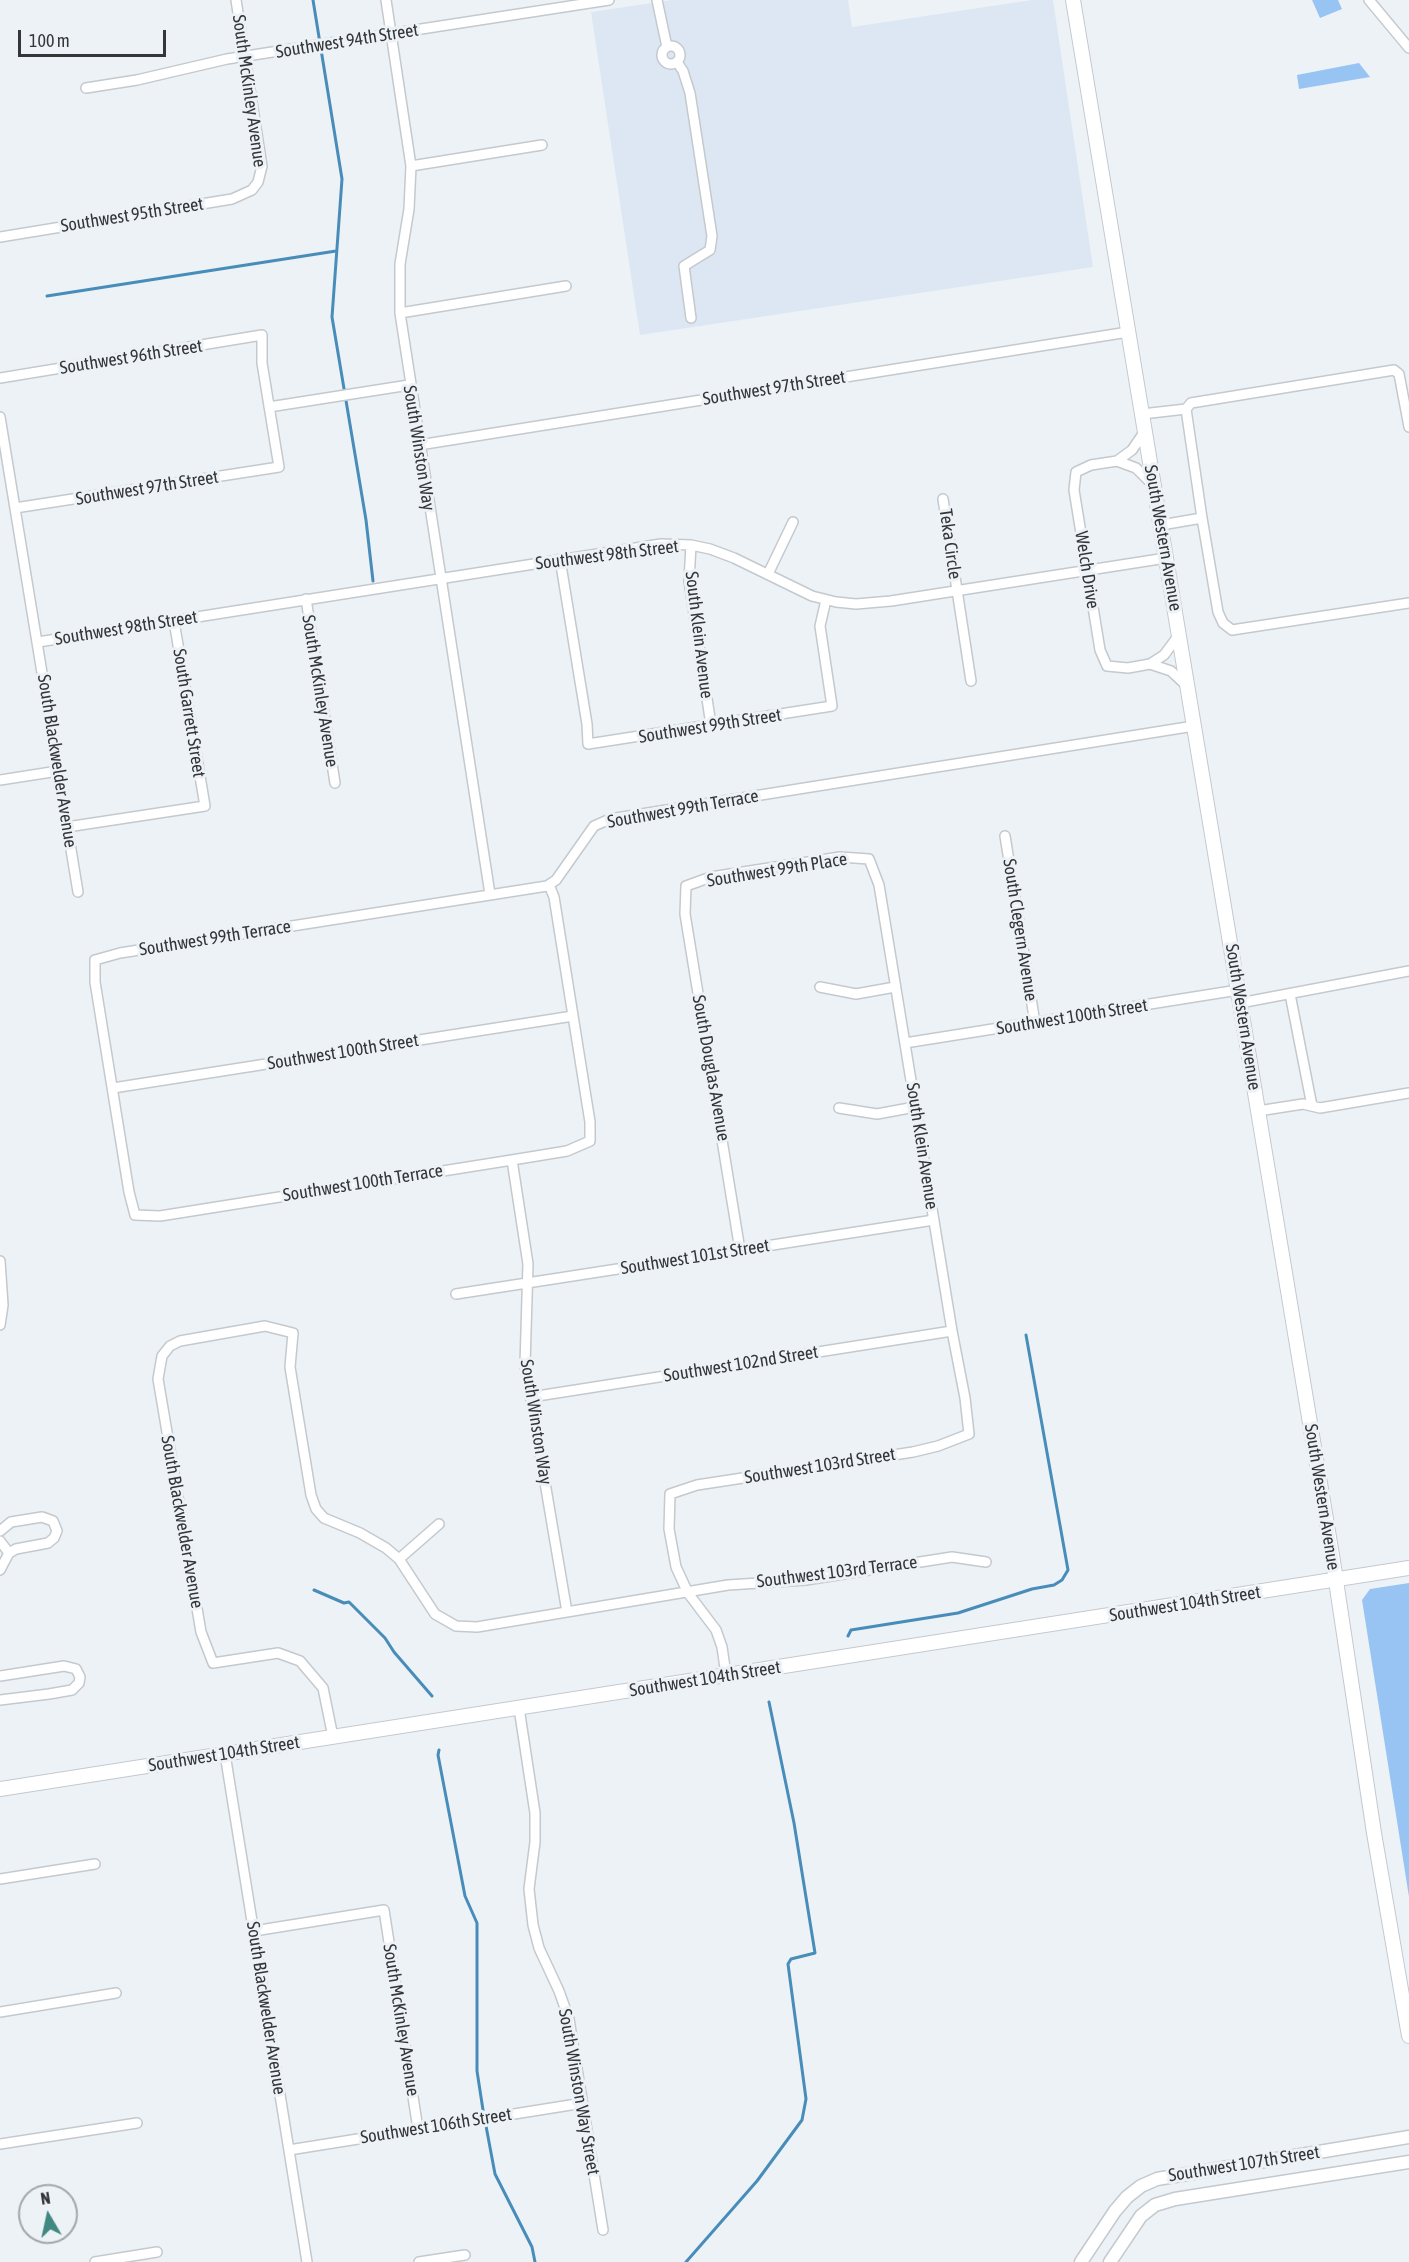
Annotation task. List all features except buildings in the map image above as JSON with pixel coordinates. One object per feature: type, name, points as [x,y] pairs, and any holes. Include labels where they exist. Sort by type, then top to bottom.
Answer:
[{"type":"main road","name":"South Western Avenue","points":[[1072,0],[1336,1580],[1374,1833],[1409,2036]]},
{"type":"main road","name":"Southwest 104th Street","points":[[0,1789],[1409,1568]]},
{"type":"street","name":"South McKinley Avenue","points":[[236,0],[261,160],[258,182]]},
{"type":"street","name":"South Winston Way","points":[[386,0],[411,166],[409,208],[400,264],[400,313],[409,385],[490,894]]},
{"type":"street","name":"Southwest 94th Street","points":[[86,88],[245,57],[609,0]]},
{"type":"street","points":[[657,0],[667,47],[663,51],[664,60],[672,64],[677,62],[683,71],[690,93],[712,236],[711,250],[684,266],[691,318]]},
{"type":"street","points":[[1369,0],[1409,48]]},
{"type":"street","points":[[411,166],[542,146]]},
{"type":"street","name":"Southwest 95th Street","points":[[0,237],[232,199],[248,193],[258,182]]},
{"type":"street","points":[[400,313],[566,286]]},
{"type":"street","name":"Southwest 97th Street","points":[[419,445],[1128,332]]},
{"type":"street","name":"Southwest 96th Street","points":[[0,378],[262,335],[262,363],[269,407]]},
{"type":"street","points":[[1142,414],[1186,409],[1191,403],[1394,370],[1399,374],[1409,427]]},
{"type":"street","points":[[269,407],[409,385]]},
{"type":"street","name":"Southwest 97th Street","points":[[15,508],[279,467],[269,407]]},
{"type":"street","points":[[1186,409],[1218,612],[1223,623],[1232,630],[1409,603]]},
{"type":"street","name":"South Blackwelder Avenue","points":[[0,417],[78,892]]},
{"type":"street","points":[[1117,461],[1132,450],[1145,431]]},
{"type":"street","points":[[1117,461],[1136,468],[1154,486]]},
{"type":"street","name":"Welch Drive","points":[[1117,461],[1091,465],[1076,472],[1074,490],[1100,650],[1107,666],[1128,668],[1150,664]]},
{"type":"street","name":"Teka Circle","points":[[943,499],[971,681]]},
{"type":"street","points":[[1161,525],[1202,518]]},
{"type":"street","points":[[768,574],[793,522]]},
{"type":"street","name":"Southwest 98th Street","points":[[38,642],[653,545],[690,545],[723,553],[812,596],[845,603],[869,603],[1166,558]]},
{"type":"street","name":"South Klein Avenue","points":[[690,545],[689,581],[711,725]]},
{"type":"street","name":"Southwest 99th Street","points":[[560,559],[587,724],[588,744],[832,706],[821,632],[821,620],[826,600]]},
{"type":"street","name":"South McKinley Avenue","points":[[306,599],[335,783]]},
{"type":"street","name":"South Garrett Street","points":[[68,827],[204,806],[174,621]]},
{"type":"street","points":[[1150,664],[1164,655],[1179,635]]},
{"type":"street","points":[[1150,664],[1171,671],[1188,686]]},
{"type":"street","name":"Southwest 99th Terrace","points":[[113,1088],[96,982],[95,960],[120,953],[549,885],[556,880],[594,826],[610,819],[1194,726]]},
{"type":"street","points":[[0,780],[58,771]]},
{"type":"street","name":"South Clegern Avenue","points":[[1005,836],[1035,1023]]},
{"type":"street","name":"Southwest 99th Place","points":[[686,886],[711,877],[840,856],[869,859]]},
{"type":"street","name":"South Klein Avenue","points":[[869,859],[879,885],[965,1398],[969,1434]]},
{"type":"street","points":[[549,885],[554,897],[573,1016]]},
{"type":"street","name":"South Douglas Avenue","points":[[686,886],[685,914],[740,1250]]},
{"type":"street","name":"Southwest 100th Street","points":[[905,1043],[1239,996],[1290,994],[1409,971]]},
{"type":"street","points":[[820,987],[856,994],[895,987]]},
{"type":"street","points":[[1290,994],[1312,1106]]},
{"type":"street","name":"Southwest 100th Street","points":[[113,1088],[573,1016]]},
{"type":"street","name":"Southwest 100th Terrace","points":[[113,1088],[129,1192],[135,1215],[160,1216],[567,1151],[590,1141],[590,1122],[573,1016]]},
{"type":"street","points":[[1258,1111],[1304,1104],[1320,1108],[1409,1093]]},
{"type":"street","points":[[839,1108],[877,1114],[915,1107]]},
{"type":"street","name":"South Winston Way","points":[[512,1160],[527,1252],[529,1283],[524,1354],[567,1612]]},
{"type":"street","name":"Southwest 101st Street","points":[[456,1294],[934,1220]]},
{"type":"street","points":[[0,1261],[3,1305],[0,1324]]},
{"type":"street","name":"South Blackwelder Avenue","points":[[333,1737],[323,1688],[300,1661],[278,1653],[213,1663],[201,1632],[160,1391],[159,1370],[165,1350],[174,1343],[186,1339],[265,1326],[293,1333],[290,1367],[313,1503],[324,1518],[376,1542],[399,1559]]},
{"type":"street","name":"Southwest 102nd Street","points":[[531,1397],[952,1331]]},
{"type":"street","name":"Southwest 103rd Street","points":[[688,1593],[672,1553],[668,1517],[670,1494],[697,1485],[913,1452],[939,1446],[969,1434]]},
{"type":"street","points":[[0,1531],[7,1525],[18,1521],[42,1517],[53,1521],[57,1531],[52,1541],[16,1549],[9,1553],[0,1570]]},
{"type":"street","points":[[439,1524],[399,1559],[430,1608],[449,1624],[477,1627],[688,1593],[716,1630],[722,1647],[726,1675]]},
{"type":"street","points":[[0,1541],[9,1553]]},
{"type":"street","name":"Southwest 103rd Terrace","points":[[688,1593],[728,1585],[806,1580],[952,1557],[986,1562]]},
{"type":"street","points":[[0,1676],[64,1666],[73,1667],[79,1672],[80,1677],[79,1683],[72,1690],[0,1700]]},
{"type":"street","name":"South Winston Way Street","points":[[519,1708],[535,1813],[535,1842],[530,1889],[531,1914],[538,1948],[559,1991],[568,2019],[603,2230]]},
{"type":"street","name":"South Blackwelder Avenue","points":[[225,1754],[307,2262]]},
{"type":"street","points":[[0,1879],[95,1864]]},
{"type":"street","name":"South McKinley Avenue","points":[[254,1931],[384,1910],[418,2129]]},
{"type":"street","points":[[0,2012],[116,1993]]},
{"type":"street","name":"Southwest 106th Street","points":[[289,2150],[582,2103]]},
{"type":"street","points":[[2,2145],[137,2123]]},
{"type":"street","name":"Southwest 107th Street","points":[[1081,2262],[1115,2211],[1141,2186],[1157,2179],[1409,2138]]},
{"type":"street","name":"Southwest 107th Street","points":[[1110,2262],[1141,2216],[1155,2205],[1175,2199],[1409,2162]]},
{"type":"street","points":[[95,2262],[157,2252]]},
{"type":"street","points":[[419,2262],[465,2255]]},
{"type":"shaded area","points":[[672,0],[848,0],[852,27],[1032,0],[1053,0],[1093,267],[640,335],[591,12]]},
{"type":"shaded area","points":[[1312,0],[1338,0],[1342,9],[1320,18]]},
{"type":"shaded area","points":[[1359,63],[1370,77],[1299,89],[1297,75]]},
{"type":"shaded area","points":[[1409,1583],[1409,1897],[1362,1600],[1370,1589]]},
{"type":"waterway","points":[[313,0],[342,179],[332,317],[366,520],[373,581]]},
{"type":"waterway","points":[[47,296],[336,251]]},
{"type":"waterway","points":[[848,1636],[851,1630],[958,1613],[1032,1589],[1054,1585],[1062,1580],[1068,1570],[1026,1335]]},
{"type":"waterway","points":[[314,1590],[344,1603],[349,1602],[385,1638],[394,1652],[432,1696]]},
{"type":"waterway","points":[[686,2262],[757,2181],[802,2120],[806,2099],[788,1964],[791,1959],[815,1953],[794,1823],[769,1702]]},
{"type":"waterway","points":[[439,1750],[438,1755],[465,1896],[477,1923],[477,2071],[483,2110]]},
{"type":"waterway","points":[[486,2126],[495,2174],[532,2247],[535,2262]]}]
